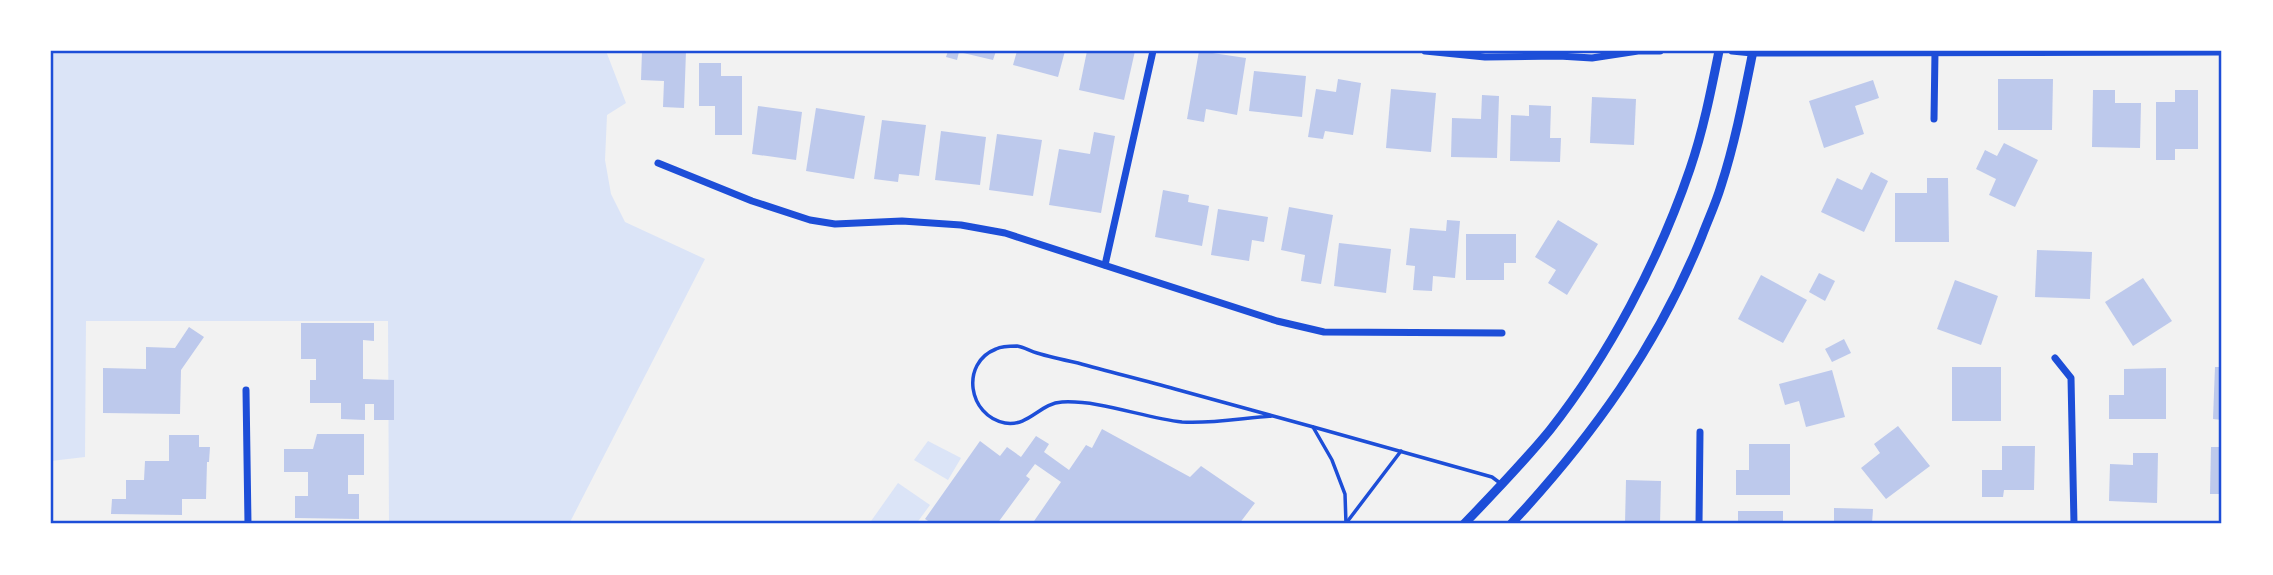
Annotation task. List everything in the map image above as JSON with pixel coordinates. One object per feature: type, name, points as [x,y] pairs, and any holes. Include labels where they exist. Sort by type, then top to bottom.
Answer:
[{"type":"street","points":[[1105,265],[1153,51]]},
{"type":"street","points":[[1425,51],[1485,57],[1559,53],[1592,58],[1638,51],[1660,51]]},
{"type":"street","points":[[1464,524],[1549,431],[1586,380],[1653,262],[1690,170],[1707,109],[1718,51]]},
{"type":"street","points":[[1732,51],[2222,52]]},
{"type":"street","points":[[1511,524],[1549,483],[1610,407],[1668,309],[1690,264],[1721,187],[1753,52]]},
{"type":"street","points":[[1934,119],[1935,52]]},
{"type":"street","points":[[658,163],[752,201],[810,220],[835,223],[902,221],[961,225],[1004,233],[1278,321],[1324,331],[1502,333]]},
{"type":"street","points":[[2055,358],[2071,377],[2074,524]]},
{"type":"street","points":[[246,390],[248,524]]},
{"type":"street","points":[[1699,524],[1700,432]]},
{"type":"lane","points":[[1272,416],[1183,422],[1065,401],[1042,408],[1032,417],[1020,422],[1007,424],[984,413],[976,402],[972,378],[976,366],[994,349],[1019,346],[1037,353],[1272,416],[1313,427],[1492,477],[1502,484]]},
{"type":"lane","points":[[1313,427],[1332,460],[1345,494],[1346,524]]},
{"type":"lane","points":[[1346,524],[1401,451]]},
{"type":"shaded area","points":[[51,51],[606,51],[626,103],[607,115],[605,160],[611,194],[625,222],[705,259],[569,524],[389,524],[388,321],[86,321],[85,457],[51,461]]},
{"type":"shaded area","points":[[928,441],[961,458],[948,480],[914,460]]},
{"type":"shaded area","points":[[898,483],[930,505],[916,524],[869,524]]},
{"type":"building","points":[[642,51],[686,51],[684,108],[663,107],[664,81],[641,80]]},
{"type":"building","points":[[948,51],[996,51],[993,60],[959,52],[957,60],[946,57]]},
{"type":"building","points":[[1017,51],[1065,51],[1058,77],[1013,65]]},
{"type":"building","points":[[1087,51],[1135,51],[1124,100],[1079,90]]},
{"type":"building","points":[[1199,51],[1246,58],[1237,115],[1206,109],[1204,122],[1187,119]]},
{"type":"building","points":[[699,63],[721,63],[721,76],[742,76],[742,135],[715,135],[715,106],[699,106]]},
{"type":"building","points":[[1254,71],[1306,76],[1302,117],[1249,111]]},
{"type":"building","points":[[1338,79],[1361,83],[1353,135],[1325,131],[1323,139],[1308,137],[1316,89],[1336,92]]},
{"type":"building","points":[[1998,79],[2053,79],[2052,130],[1998,130]]},
{"type":"building","points":[[1873,80],[1879,98],[1855,106],[1864,134],[1824,148],[1809,101]]},
{"type":"building","points":[[1391,89],[1436,93],[1431,152],[1386,148]]},
{"type":"building","points":[[2093,90],[2115,90],[2115,103],[2141,103],[2140,148],[2092,147]]},
{"type":"building","points":[[2175,90],[2198,90],[2198,149],[2175,149],[2175,160],[2156,160],[2156,102],[2175,102]]},
{"type":"building","points":[[1482,95],[1499,96],[1497,158],[1451,157],[1452,118],[1481,119]]},
{"type":"building","points":[[1592,97],[1636,99],[1634,145],[1590,143]]},
{"type":"building","points":[[1529,105],[1551,106],[1550,138],[1561,138],[1560,162],[1510,161],[1511,115],[1529,116]]},
{"type":"building","points":[[758,106],[802,112],[796,160],[752,154]]},
{"type":"building","points":[[816,108],[865,116],[854,179],[806,171]]},
{"type":"building","points":[[882,120],[926,125],[919,176],[899,174],[898,182],[874,179]]},
{"type":"building","points":[[941,131],[986,137],[980,185],[935,180]]},
{"type":"building","points":[[1094,132],[1115,136],[1101,213],[1049,205],[1059,149],[1090,154]]},
{"type":"building","points":[[997,134],[1042,140],[1033,196],[989,190]]},
{"type":"building","points":[[2004,143],[2038,160],[2015,207],[1989,195],[1996,179],[1976,169],[1985,150],[1997,156]]},
{"type":"building","points":[[1871,172],[1888,181],[1864,232],[1821,212],[1837,178],[1862,190]]},
{"type":"building","points":[[1927,178],[1948,178],[1949,242],[1895,242],[1895,193],[1927,193]]},
{"type":"building","points":[[1163,190],[1189,195],[1188,202],[1209,206],[1202,246],[1155,237]]},
{"type":"building","points":[[1289,207],[1333,215],[1321,284],[1301,281],[1305,255],[1281,250]]},
{"type":"building","points":[[1218,209],[1268,217],[1264,242],[1252,240],[1249,261],[1211,255]]},
{"type":"building","points":[[1447,220],[1460,221],[1455,278],[1433,276],[1432,291],[1413,290],[1415,266],[1406,265],[1410,228],[1446,231]]},
{"type":"building","points":[[1558,220],[1598,244],[1567,295],[1548,283],[1556,270],[1535,257]]},
{"type":"building","points":[[1466,234],[1516,234],[1516,263],[1504,263],[1504,280],[1466,280]]},
{"type":"building","points":[[1339,243],[1391,249],[1386,293],[1334,286]]},
{"type":"building","points":[[2037,250],[2092,252],[2090,299],[2035,297]]},
{"type":"building","points":[[1819,273],[1835,281],[1825,301],[1809,292]]},
{"type":"building","points":[[1761,275],[1807,300],[1783,343],[1738,319]]},
{"type":"building","points":[[2143,278],[2172,321],[2133,346],[2105,302]]},
{"type":"building","points":[[1955,280],[1998,296],[1981,345],[1937,329]]},
{"type":"building","points":[[301,323],[374,323],[374,341],[363,340],[363,379],[394,380],[394,420],[374,420],[374,404],[365,404],[365,420],[341,419],[341,403],[310,403],[310,380],[316,380],[316,359],[301,359]]},
{"type":"building","points":[[189,327],[204,337],[181,370],[180,414],[103,413],[103,368],[146,369],[146,347],[175,348]]},
{"type":"building","points":[[1844,339],[1851,353],[1832,362],[1825,349]]},
{"type":"building","points":[[1952,367],[2001,367],[2001,421],[1952,421]]},
{"type":"building","points":[[2215,367],[2222,367],[2222,420],[2213,419]]},
{"type":"building","points":[[2166,368],[2166,419],[2109,419],[2109,395],[2124,395],[2124,369]]},
{"type":"building","points":[[1832,370],[1845,417],[1806,427],[1799,401],[1785,405],[1779,384]]},
{"type":"building","points":[[1898,426],[1930,466],[1886,499],[1861,468],[1880,453],[1874,444]]},
{"type":"building","points":[[1102,429],[1190,477],[1201,466],[1255,503],[1239,524],[1032,524],[1061,482],[1035,464],[1026,476],[1030,479],[997,524],[933,524],[925,519],[980,441],[1000,456],[1007,447],[1021,457],[1036,436],[1049,444],[1044,452],[1069,470],[1086,445],[1092,448]]},
{"type":"building","points":[[317,434],[364,434],[364,475],[348,475],[348,494],[359,494],[359,519],[295,518],[295,496],[308,496],[308,472],[284,472],[284,449],[313,449]]},
{"type":"building","points":[[169,435],[199,435],[199,447],[210,447],[206,499],[182,499],[182,515],[111,514],[112,499],[126,499],[126,480],[144,480],[145,461],[169,461]]},
{"type":"building","points":[[1749,444],[1790,444],[1790,495],[1736,495],[1736,470],[1749,470]]},
{"type":"building","points":[[2002,446],[2035,446],[2034,490],[2004,490],[2003,497],[1982,497],[1982,470],[2002,470]]},
{"type":"building","points":[[2211,447],[2222,447],[2222,494],[2210,494]]},
{"type":"building","points":[[2133,453],[2158,453],[2157,503],[2109,501],[2110,464],[2133,465]]},
{"type":"building","points":[[1626,480],[1661,481],[1660,524],[1625,524]]},
{"type":"building","points":[[1834,508],[1873,509],[1872,524],[1834,524]]},
{"type":"building","points":[[1738,511],[1783,511],[1783,524],[1738,524]]}]
